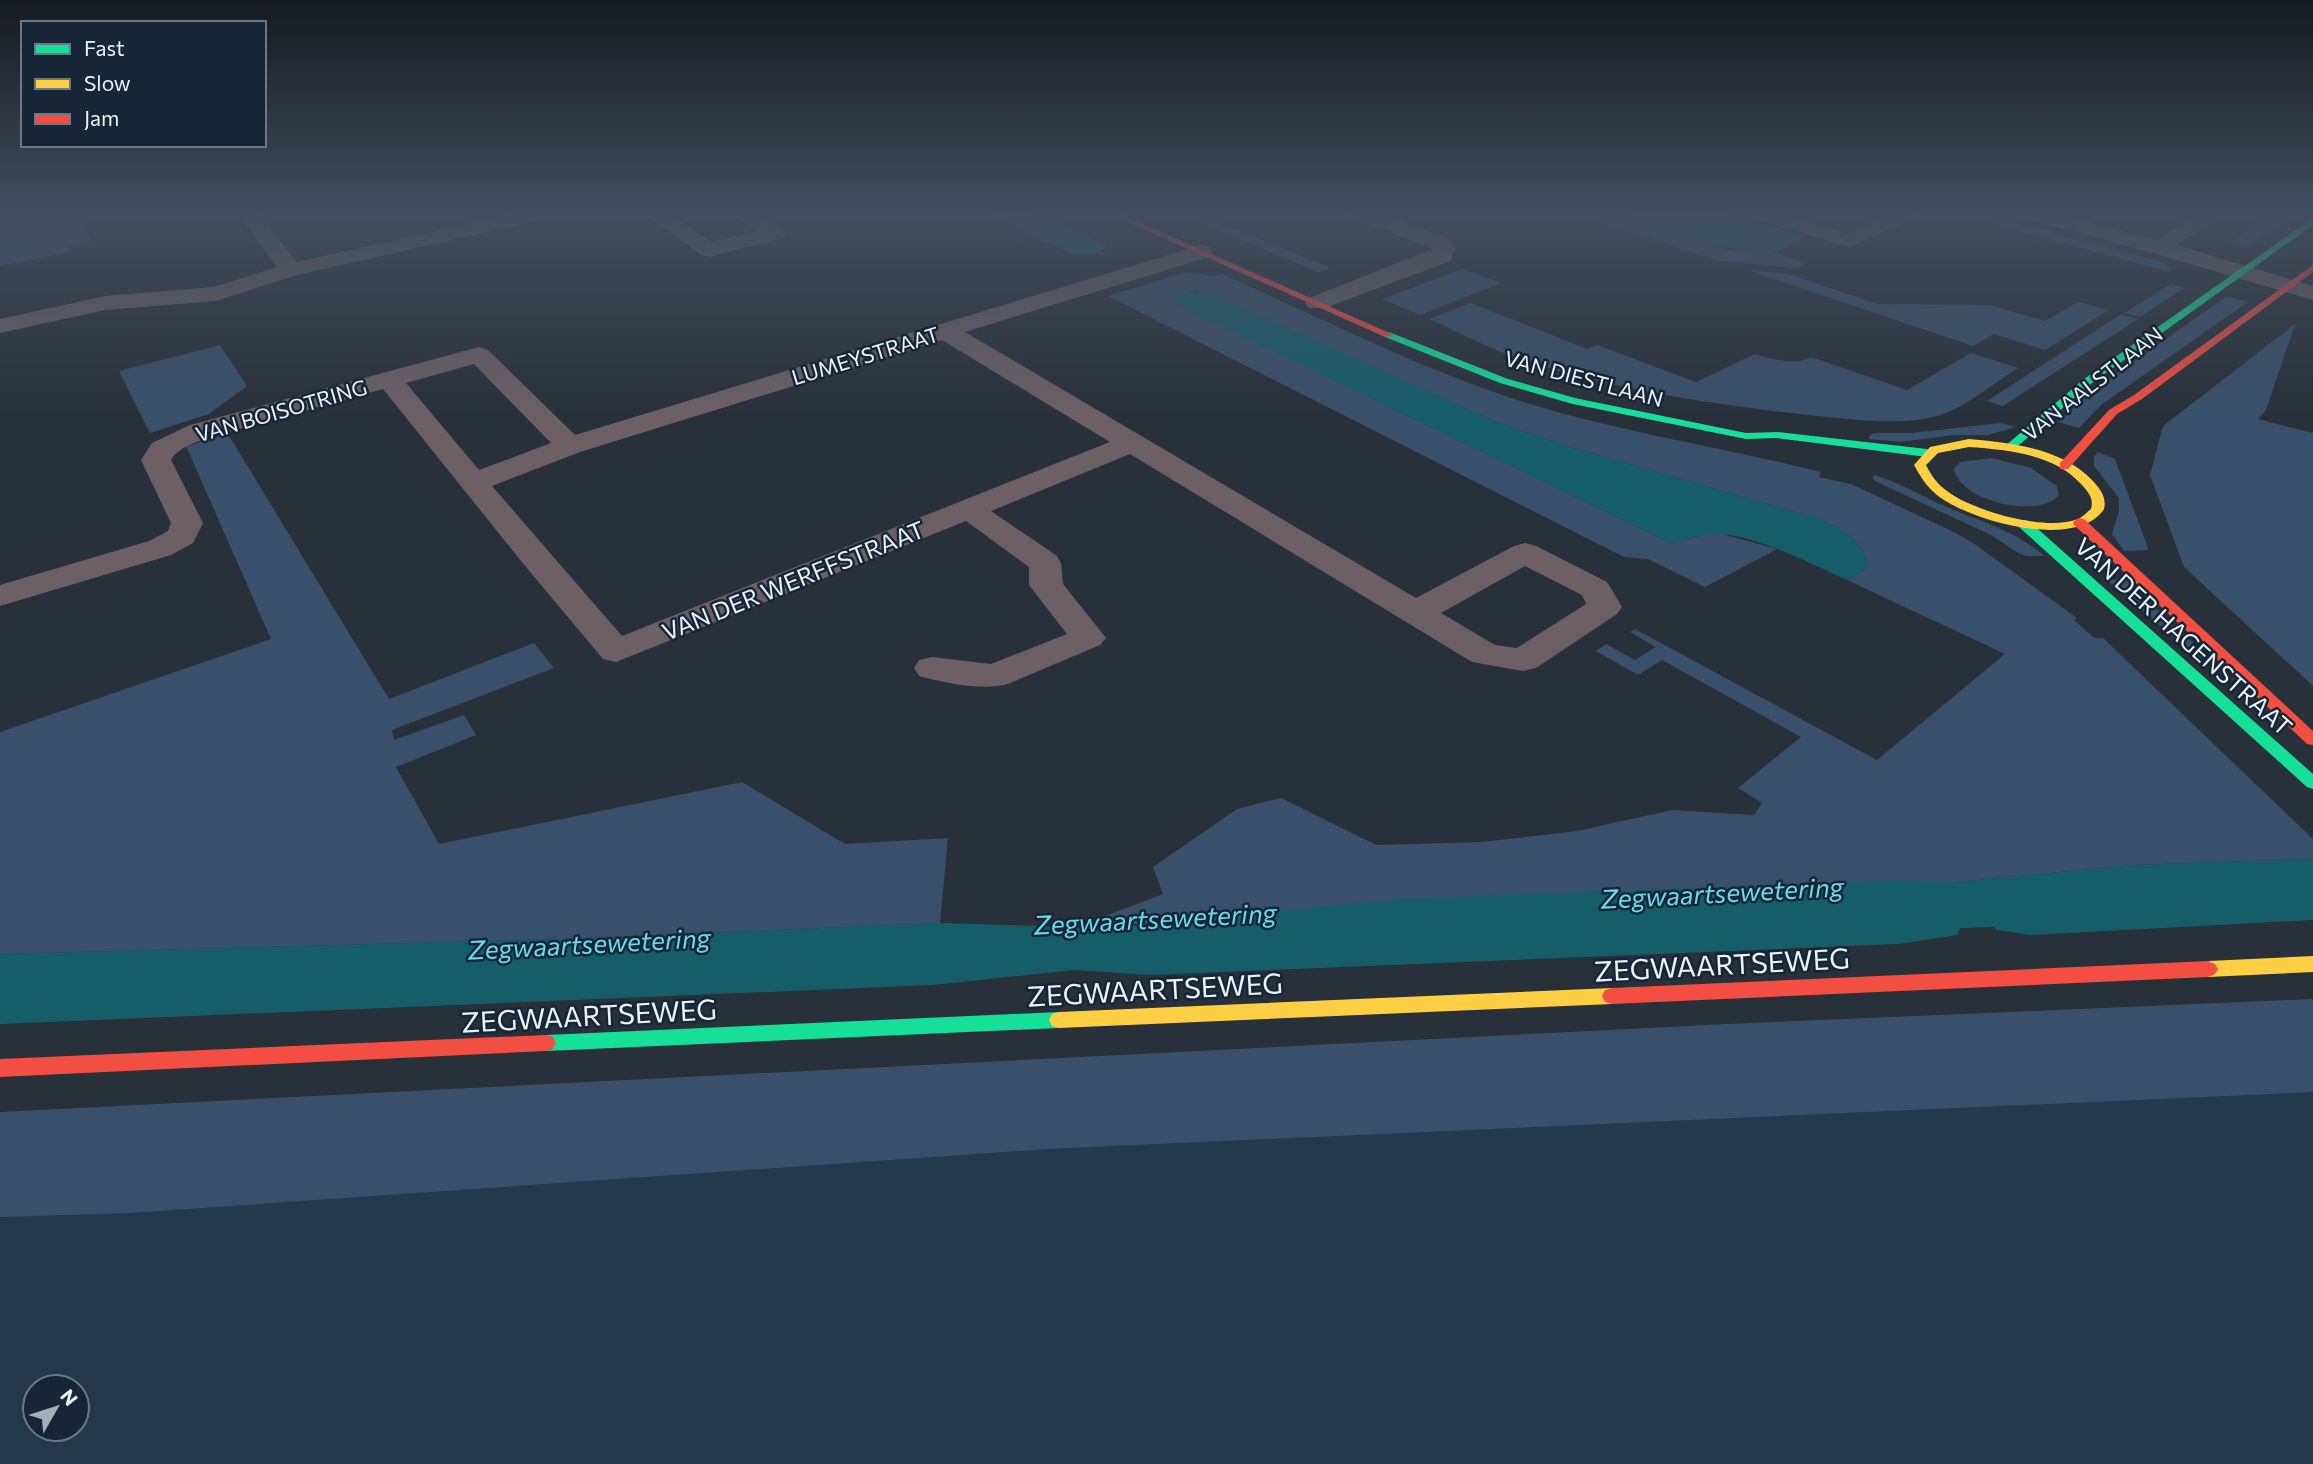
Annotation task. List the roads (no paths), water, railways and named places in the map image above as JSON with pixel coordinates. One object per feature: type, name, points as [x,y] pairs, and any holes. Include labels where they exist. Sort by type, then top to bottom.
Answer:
[{"type":"street","points":[[0,326],[105,303],[216,294],[262,279]]},
{"type":"street","name":"LUMEYSTRAAT","points":[[475,482],[570,446],[1112,279]]},
{"type":"street","name":"VAN DIESTLAAN","points":[[1263,279],[1504,381],[1573,401],[1746,436],[1777,435],[1927,453]]},
{"type":"street","points":[[1317,303],[1380,279]]},
{"type":"street","name":"VAN AALSTLAAN","points":[[2010,448],[2088,381],[2228,279]]},
{"type":"street","points":[[2268,279],[2313,293]]},
{"type":"street","name":"VAN AALSTLAAN","points":[[2064,466],[2113,412],[2138,397],[2297,279]]},
{"type":"street","points":[[945,331],[1485,654],[1523,660],[1605,607],[1595,589],[1525,552],[1417,612]]},
{"type":"street","name":"VAN BOISOTRING","points":[[0,596],[159,548],[183,536],[187,523],[156,460],[162,449],[178,440],[479,355],[570,446]]},
{"type":"street","points":[[390,379],[475,482]]},
{"type":"street","name":"VAN DIESTLAAN","points":[[1746,436],[1770,447],[1805,455]]},
{"type":"street","name":"VAN DER WERFFSTRAAT","points":[[475,482],[532,554],[616,651],[1132,443]]},
{"type":"street","points":[[1969,443],[2010,448],[2064,466],[2081,476],[2099,498],[2099,508],[2092,516],[2079,522],[2054,526],[2024,524],[1999,519],[1953,502],[1919,479],[1920,465],[1927,453],[1938,448],[1969,443]]},
{"type":"street","points":[[932,668],[995,676],[1088,638],[1046,585],[1045,563],[969,509]]},
{"type":"street","name":"VAN DER HAGENSTRAAT","points":[[2079,522],[2313,740]]},
{"type":"street","name":"VAN DER HAGENSTRAAT","points":[[2024,524],[2313,783]]},
{"type":"street","name":"ZEGWAARTSEWEG","points":[[0,1068],[2313,964]]},
{"type":"water","points":[[1183,289],[1189,293],[1204,290],[1496,422],[1570,447],[1820,519],[1845,532],[1858,544],[1866,559],[1867,568],[1847,580],[1784,552],[1750,540],[1719,534],[1707,534],[1671,543],[1171,302],[1182,295],[1176,292]]},
{"type":"water","name":"Zegwaartsewetering","points":[[2313,859],[2313,920],[2030,935],[1997,930],[1994,927],[1960,928],[1958,935],[1898,944],[1150,975],[1074,970],[933,985],[0,1024],[0,954],[560,939],[940,923],[1128,926],[1403,899],[1888,880],[1956,882],[2133,865]]}]
